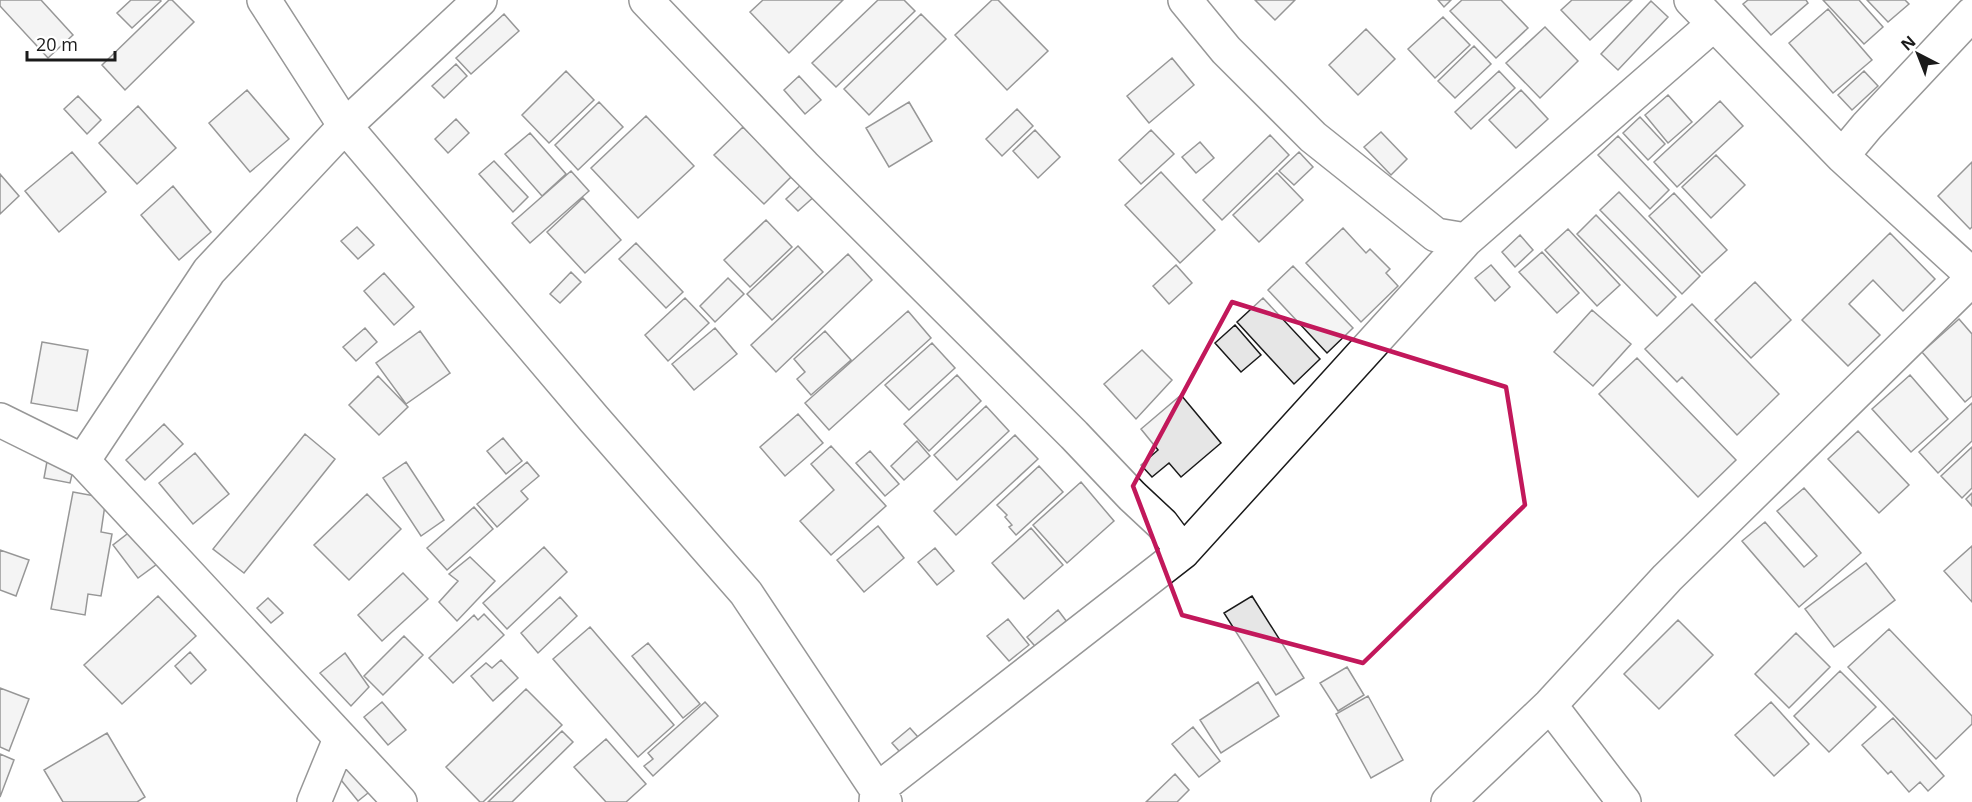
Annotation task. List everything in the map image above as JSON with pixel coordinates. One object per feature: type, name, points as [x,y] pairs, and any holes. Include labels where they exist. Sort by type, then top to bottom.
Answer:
[{"type":"street","points":[[264,0],[345,126],[594,419],[746,593],[879,798],[1183,552],[1466,240],[1714,24]]},
{"type":"street","points":[[83,461],[209,271],[345,126],[480,0]]},
{"type":"street","points":[[646,0],[804,166],[1162,524],[1183,552]]},
{"type":"street","points":[[1185,0],[1226,50],[1313,137],[1436,235],[1466,240]]},
{"type":"street","points":[[1690,0],[1842,156],[1972,275]]},
{"type":"street","points":[[1842,156],[1866,126],[1972,14]]},
{"type":"street","points":[[1448,802],[1550,705],[1668,578],[1972,279]]},
{"type":"street","points":[[0,420],[83,461],[400,802]]},
{"type":"street","points":[[1550,705],[1624,802]]},
{"type":"street","points":[[314,802],[340,739]]},
{"type":"highlighted area","points":[[1232,302],[1506,387],[1525,505],[1363,663],[1182,615],[1133,486]]},
{"type":"building","points":[[0,0],[41,0],[73,35],[48,58],[0,6]]},
{"type":"building","points":[[131,0],[161,1],[132,28],[117,13]]},
{"type":"building","points":[[169,0],[172,0],[194,22],[125,90],[102,65]]},
{"type":"building","points":[[763,0],[843,0],[789,53],[750,12]]},
{"type":"building","points":[[878,0],[904,0],[915,11],[836,87],[812,63]]},
{"type":"building","points":[[992,0],[998,0],[1048,51],[1007,90],[955,35]]},
{"type":"building","points":[[1255,0],[1295,0],[1275,20]]},
{"type":"building","points":[[1438,0],[1451,0],[1444,7]]},
{"type":"building","points":[[1462,0],[1501,0],[1528,28],[1496,58],[1450,11]]},
{"type":"building","points":[[1572,0],[1632,0],[1590,40],[1561,10]]},
{"type":"building","points":[[1748,0],[1806,0],[1808,3],[1771,35],[1743,4]]},
{"type":"building","points":[[1823,0],[1859,0],[1883,27],[1864,44]]},
{"type":"building","points":[[1867,0],[1905,0],[1909,4],[1888,22]]},
{"type":"building","points":[[1651,1],[1668,17],[1618,70],[1601,54]]},
{"type":"building","points":[[1828,9],[1872,60],[1833,93],[1789,43]]},
{"type":"building","points":[[504,14],[519,31],[471,74],[456,58]]},
{"type":"building","points":[[921,14],[946,39],[869,115],[844,89]]},
{"type":"building","points":[[1443,17],[1470,45],[1435,78],[1408,49]]},
{"type":"building","points":[[1545,27],[1578,61],[1540,98],[1506,63]]},
{"type":"building","points":[[1366,29],[1395,59],[1358,95],[1329,65]]},
{"type":"building","points":[[1474,46],[1491,64],[1455,98],[1438,81]]},
{"type":"building","points":[[1172,58],[1194,85],[1149,123],[1127,96]]},
{"type":"building","points":[[456,64],[467,76],[444,98],[432,86]]},
{"type":"building","points":[[566,71],[594,100],[549,143],[522,115]]},
{"type":"building","points":[[1499,71],[1515,88],[1471,129],[1455,112]]},
{"type":"building","points":[[1864,71],[1878,86],[1852,110],[1838,95]]},
{"type":"building","points":[[799,76],[821,100],[805,114],[784,90]]},
{"type":"building","points":[[247,90],[289,139],[250,172],[209,123]]},
{"type":"building","points":[[1521,90],[1548,119],[1516,148],[1489,120]]},
{"type":"building","points":[[1668,95],[1692,122],[1668,143],[1645,115]]},
{"type":"building","points":[[78,96],[101,120],[87,134],[64,109]]},
{"type":"building","points":[[1720,101],[1743,126],[1677,187],[1654,162]]},
{"type":"building","points":[[599,102],[623,127],[578,170],[555,145]]},
{"type":"building","points":[[909,102],[932,141],[889,167],[866,128]]},
{"type":"building","points":[[138,106],[176,148],[137,184],[99,143]]},
{"type":"building","points":[[1017,109],[1033,126],[1002,156],[986,139]]},
{"type":"building","points":[[646,116],[694,166],[638,218],[591,168]]},
{"type":"building","points":[[1640,117],[1665,144],[1648,160],[1623,133]]},
{"type":"building","points":[[456,119],[469,133],[448,153],[435,139]]},
{"type":"building","points":[[743,127],[792,176],[764,204],[714,155]]},
{"type":"building","points":[[1035,130],[1060,157],[1038,178],[1013,151]]},
{"type":"building","points":[[1151,130],[1174,154],[1141,184],[1119,160]]},
{"type":"building","points":[[1381,132],[1407,159],[1391,175],[1364,147]]},
{"type":"building","points":[[530,133],[566,174],[542,196],[505,154]]},
{"type":"building","points":[[1270,135],[1289,155],[1222,220],[1203,200]]},
{"type":"building","points":[[1618,136],[1669,190],[1650,209],[1598,155]]},
{"type":"building","points":[[1200,142],[1214,158],[1196,173],[1182,157]]},
{"type":"building","points":[[72,152],[106,192],[59,232],[25,191]]},
{"type":"building","points":[[1299,152],[1313,167],[1294,185],[1279,171]]},
{"type":"building","points":[[1716,155],[1745,185],[1711,218],[1682,187]]},
{"type":"building","points":[[494,161],[528,197],[513,212],[479,174]]},
{"type":"building","points":[[1972,162],[1972,227],[1970,229],[1938,196]]},
{"type":"building","points":[[571,171],[589,191],[530,243],[512,223]]},
{"type":"building","points":[[1161,172],[1215,230],[1180,263],[1125,205]]},
{"type":"building","points":[[1277,173],[1303,200],[1259,242],[1233,215]]},
{"type":"building","points":[[0,174],[19,196],[0,214]]},
{"type":"building","points":[[804,182],[816,195],[798,211],[786,199]]},
{"type":"building","points":[[173,186],[211,232],[179,260],[141,215]]},
{"type":"building","points":[[1619,192],[1700,276],[1682,294],[1600,210]]},
{"type":"building","points":[[1674,193],[1727,250],[1702,273],[1649,216]]},
{"type":"building","points":[[583,198],[621,240],[585,273],[547,232]]},
{"type":"building","points":[[1596,215],[1676,297],[1657,316],[1577,234]]},
{"type":"building","points":[[766,220],[792,247],[750,287],[724,260]]},
{"type":"building","points":[[357,227],[374,245],[358,259],[341,241]]},
{"type":"building","points":[[1343,228],[1366,253],[1370,249],[1390,269],[1386,273],[1398,286],[1361,322],[1306,263]]},
{"type":"building","points":[[1568,229],[1620,285],[1597,306],[1545,250]]},
{"type":"building","points":[[1890,233],[1935,279],[1903,311],[1873,280],[1849,304],[1880,335],[1848,366],[1802,320]]},
{"type":"building","points":[[1520,235],[1533,250],[1515,267],[1502,252]]},
{"type":"building","points":[[636,243],[683,292],[666,308],[619,259]]},
{"type":"building","points":[[798,246],[823,272],[772,320],[747,294]]},
{"type":"building","points":[[1542,252],[1579,293],[1557,313],[1519,272]]},
{"type":"building","points":[[848,254],[872,280],[776,372],[751,345]]},
{"type":"building","points":[[1176,265],[1192,283],[1169,304],[1153,286]]},
{"type":"building","points":[[1491,265],[1510,287],[1495,301],[1475,278]]},
{"type":"building","points":[[1293,266],[1353,328],[1327,353],[1268,290]]},
{"type":"building","points":[[571,272],[581,282],[560,303],[550,294]]},
{"type":"building","points":[[384,273],[414,307],[394,325],[364,291]]},
{"type":"building","points":[[728,278],[744,294],[715,322],[700,306]]},
{"type":"building","points":[[1755,282],[1791,320],[1751,358],[1715,320]]},
{"type":"building","points":[[685,298],[709,323],[668,361],[645,335]]},
{"type":"building","points":[[1263,298],[1320,359],[1294,384],[1237,322]]},
{"type":"building","points":[[1692,304],[1779,394],[1737,435],[1682,377],[1677,382],[1645,349]]},
{"type":"building","points":[[1592,310],[1631,344],[1593,386],[1554,352]]},
{"type":"building","points":[[908,311],[931,338],[829,430],[805,403]]},
{"type":"building","points":[[1959,319],[1972,334],[1972,396],[1965,402],[1922,352]]},
{"type":"building","points":[[1235,325],[1261,355],[1241,372],[1215,343]]},
{"type":"building","points":[[365,328],[377,342],[356,361],[343,347]]},
{"type":"building","points":[[715,328],[737,354],[694,390],[672,364]]},
{"type":"building","points":[[420,331],[450,373],[406,404],[376,363]]},
{"type":"building","points":[[825,331],[851,360],[811,395],[797,379],[805,372],[794,359]]},
{"type":"building","points":[[42,342],[88,350],[77,411],[31,403]]},
{"type":"building","points":[[932,343],[955,368],[909,410],[885,385]]},
{"type":"building","points":[[1142,350],[1172,380],[1136,419],[1104,384]]},
{"type":"building","points":[[1637,358],[1736,460],[1698,497],[1599,394]]},
{"type":"building","points":[[957,375],[981,401],[929,451],[904,424]]},
{"type":"building","points":[[1910,375],[1948,419],[1911,452],[1872,409]]},
{"type":"building","points":[[378,376],[408,407],[379,435],[349,405]]},
{"type":"building","points":[[1181,395],[1221,443],[1181,477],[1169,463],[1152,477],[1141,465],[1158,450],[1141,429]]},
{"type":"building","points":[[1972,403],[1972,441],[1938,473],[1919,452]]},
{"type":"building","points":[[986,406],[1009,431],[957,480],[934,455]]},
{"type":"building","points":[[798,414],[823,443],[785,476],[760,447]]},
{"type":"building","points":[[164,424],[183,444],[145,480],[126,460]]},
{"type":"building","points":[[1858,431],[1909,485],[1879,513],[1828,459]]},
{"type":"building","points":[[305,434],[335,459],[244,573],[213,549]]},
{"type":"building","points":[[1015,435],[1038,459],[956,535],[934,511]]},
{"type":"building","points":[[503,438],[522,461],[506,474],[487,451]]},
{"type":"building","points":[[917,441],[930,456],[904,480],[891,466]]},
{"type":"building","points":[[831,446],[886,506],[831,555],[800,521],[834,490],[811,464]]},
{"type":"building","points":[[1972,447],[1972,488],[1962,498],[1941,476]]},
{"type":"building","points":[[870,451],[899,484],[885,496],[856,463]]},
{"type":"building","points":[[195,453],[229,494],[193,524],[159,483]]},
{"type":"building","points":[[48,456],[75,462],[70,483],[44,478]]},
{"type":"building","points":[[406,462],[444,520],[421,536],[383,478]]},
{"type":"building","points":[[527,462],[539,476],[521,491],[528,499],[497,527],[477,504]]},
{"type":"building","points":[[1039,466],[1063,492],[1016,535],[1009,527],[1012,525],[1005,517],[1007,515],[997,505]]},
{"type":"building","points":[[1081,482],[1114,521],[1067,563],[1033,525]]},
{"type":"building","points":[[1804,488],[1861,553],[1799,607],[1742,541],[1765,522],[1804,567],[1817,556],[1777,511]]},
{"type":"building","points":[[73,492],[106,498],[101,532],[112,534],[101,596],[88,594],[85,615],[51,609]]},
{"type":"building","points":[[1972,493],[1972,506],[1966,499]]},
{"type":"building","points":[[367,494],[401,529],[349,580],[314,545]]},
{"type":"building","points":[[474,507],[493,529],[447,570],[427,548]]},
{"type":"building","points":[[878,526],[904,558],[864,592],[837,560]]},
{"type":"building","points":[[1031,528],[1063,565],[1024,599],[992,563]]},
{"type":"building","points":[[131,531],[157,564],[138,578],[113,545]]},
{"type":"building","points":[[1972,546],[1972,602],[1944,571]]},
{"type":"building","points":[[544,547],[567,572],[507,629],[483,603]]},
{"type":"building","points":[[935,548],[954,571],[937,585],[918,562]]},
{"type":"building","points":[[0,550],[29,560],[16,596],[0,590]]},
{"type":"building","points":[[470,557],[495,581],[457,621],[439,602],[458,581],[449,574]]},
{"type":"building","points":[[1866,563],[1895,600],[1834,647],[1805,609]]},
{"type":"building","points":[[403,573],[428,599],[382,641],[358,615]]},
{"type":"building","points":[[158,596],[196,636],[122,704],[84,665]]},
{"type":"building","points":[[1252,596],[1304,678],[1276,695],[1224,613]]},
{"type":"building","points":[[560,597],[577,616],[538,653],[521,633]]},
{"type":"building","points":[[268,598],[283,613],[271,623],[257,608]]},
{"type":"building","points":[[1058,610],[1070,626],[1040,652],[1027,637]]},
{"type":"building","points":[[484,614],[504,635],[453,683],[429,658],[474,615],[478,620]]},
{"type":"building","points":[[1008,619],[1029,645],[1009,661],[987,636]]},
{"type":"building","points":[[1678,620],[1713,655],[1659,709],[1624,674]]},
{"type":"building","points":[[590,627],[674,725],[638,757],[553,659]]},
{"type":"building","points":[[1889,629],[1972,716],[1972,724],[1936,759],[1848,667]]},
{"type":"building","points":[[1796,633],[1830,667],[1789,708],[1755,674]]},
{"type":"building","points":[[404,636],[423,655],[383,695],[364,676]]},
{"type":"building","points":[[648,643],[700,704],[683,718],[632,656]]},
{"type":"building","points":[[190,652],[206,670],[191,684],[175,666]]},
{"type":"building","points":[[345,653],[369,687],[351,706],[320,673]]},
{"type":"building","points":[[501,660],[518,678],[493,701],[471,676],[486,663],[492,668]]},
{"type":"building","points":[[1347,667],[1364,695],[1338,711],[1320,683]]},
{"type":"building","points":[[1840,671],[1876,707],[1829,752],[1794,716]]},
{"type":"building","points":[[1258,682],[1279,716],[1221,753],[1200,720]]},
{"type":"building","points":[[0,688],[29,699],[9,751],[0,747]]},
{"type":"building","points":[[526,689],[562,725],[483,802],[480,802],[446,767]]},
{"type":"building","points":[[1368,696],[1403,760],[1371,778],[1336,714]]},
{"type":"building","points":[[382,702],[406,730],[388,745],[364,717]]},
{"type":"building","points":[[705,702],[718,716],[653,776],[644,766],[653,759],[648,753]]},
{"type":"building","points":[[1771,702],[1809,744],[1774,776],[1735,735]]},
{"type":"building","points":[[1893,718],[1944,776],[1928,791],[1920,782],[1909,792],[1891,771],[1888,774],[1862,745]]},
{"type":"building","points":[[1193,727],[1220,761],[1199,777],[1172,744]]},
{"type":"building","points":[[910,728],[925,745],[907,760],[892,743]]},
{"type":"building","points":[[562,731],[573,742],[512,802],[488,802]]},
{"type":"building","points":[[107,733],[145,797],[137,802],[63,802],[44,770]]},
{"type":"building","points":[[606,739],[646,784],[626,802],[606,802],[574,767]]},
{"type":"building","points":[[0,754],[14,760],[0,797]]},
{"type":"building","points":[[347,758],[373,789],[358,801],[333,770]]},
{"type":"building","points":[[1175,774],[1189,790],[1177,802],[1146,802]]}]
